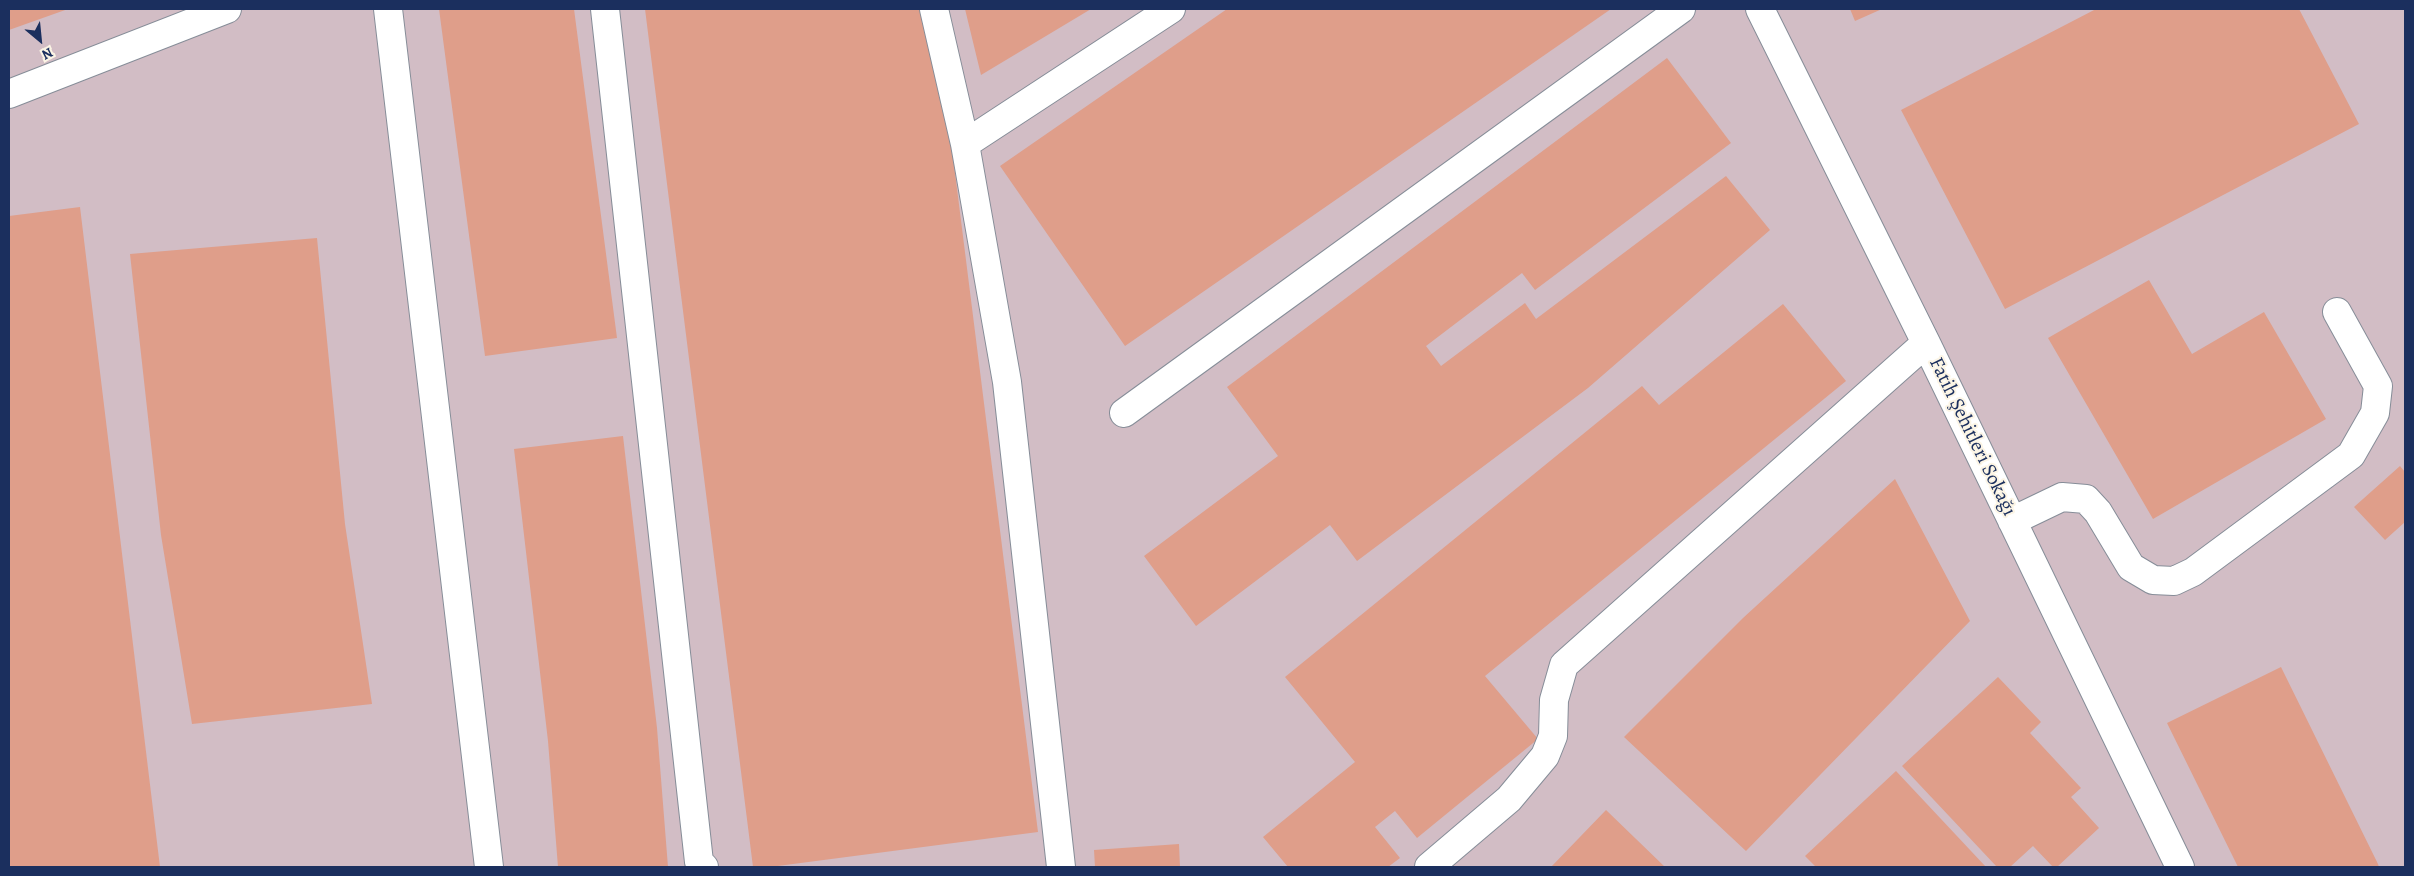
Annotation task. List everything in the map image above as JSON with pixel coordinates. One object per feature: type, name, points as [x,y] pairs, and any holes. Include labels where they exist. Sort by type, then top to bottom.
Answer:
[{"type":"street","points":[[9,94],[227,9]]},
{"type":"street","points":[[388,9],[489,867]]},
{"type":"street","points":[[605,9],[699,862],[704,867]]},
{"type":"street","points":[[934,9],[965,144],[1007,382],[1061,867]]},
{"type":"street","points":[[965,144],[1171,9]]},
{"type":"street","points":[[1124,413],[1681,9]]},
{"type":"street","name":"Fatih Şehitleri Sokağı","points":[[1760,9],[1926,343],[2180,867]]},
{"type":"street","points":[[2012,521],[2062,498],[2086,499],[2098,512],[2131,566],[2153,580],[2174,582],[2192,572],[2351,455],[2375,413],[2378,386],[2337,312]]},
{"type":"street","points":[[1429,867],[1509,799],[1545,756],[1553,736],[1554,700],[1564,666],[1926,343]]},
{"type":"shaded area","points":[[9,9],[2405,9],[2405,867],[9,867]]},
{"type":"building","points":[[9,9],[68,9],[9,30]]},
{"type":"building","points":[[439,9],[574,9],[617,338],[485,356]]},
{"type":"building","points":[[645,9],[926,9],[952,149],[1038,832],[770,867],[753,867]]},
{"type":"building","points":[[965,9],[1091,9],[981,75]]},
{"type":"building","points":[[1227,9],[1611,9],[1125,346],[1000,166]]},
{"type":"building","points":[[1850,9],[1882,9],[1855,21]]},
{"type":"building","points":[[2096,9],[2299,9],[2359,124],[2005,309],[1901,110]]},
{"type":"building","points":[[1667,58],[1731,143],[1535,290],[1522,273],[1426,346],[1441,366],[1525,303],[1536,319],[1726,176],[1770,230],[1588,388],[1357,561],[1330,525],[1196,626],[1144,556],[1278,456],[1227,387]]},
{"type":"building","points":[[80,207],[160,867],[9,867],[9,216]]},
{"type":"building","points":[[317,238],[345,524],[372,704],[192,724],[161,535],[130,254]]},
{"type":"building","points":[[2149,280],[2192,354],[2264,312],[2326,419],[2153,519],[2048,338]]},
{"type":"building","points":[[1783,304],[1846,381],[1485,676],[1538,739],[1417,838],[1395,811],[1375,827],[1400,858],[1388,867],[1288,867],[1263,837],[1355,762],[1285,677],[1642,386],[1659,405]]},
{"type":"building","points":[[623,436],[657,728],[668,867],[558,867],[548,741],[514,449]]},
{"type":"building","points":[[2400,466],[2405,472],[2405,522],[2385,540],[2354,507]]},
{"type":"building","points":[[1895,479],[1970,621],[1746,851],[1624,737],[1743,618]]},
{"type":"building","points":[[2281,667],[2379,867],[2238,867],[2167,723]]},
{"type":"building","points":[[1998,677],[2041,722],[2030,733],[2081,788],[2071,797],[2099,828],[2057,867],[2053,867],[2033,846],[2010,867],[1997,867],[1902,766]]},
{"type":"building","points":[[1896,771],[1986,867],[1816,867],[1805,856]]},
{"type":"building","points":[[1606,810],[1665,867],[1551,867]]},
{"type":"building","points":[[1179,844],[1180,867],[1095,867],[1094,850]]}]
